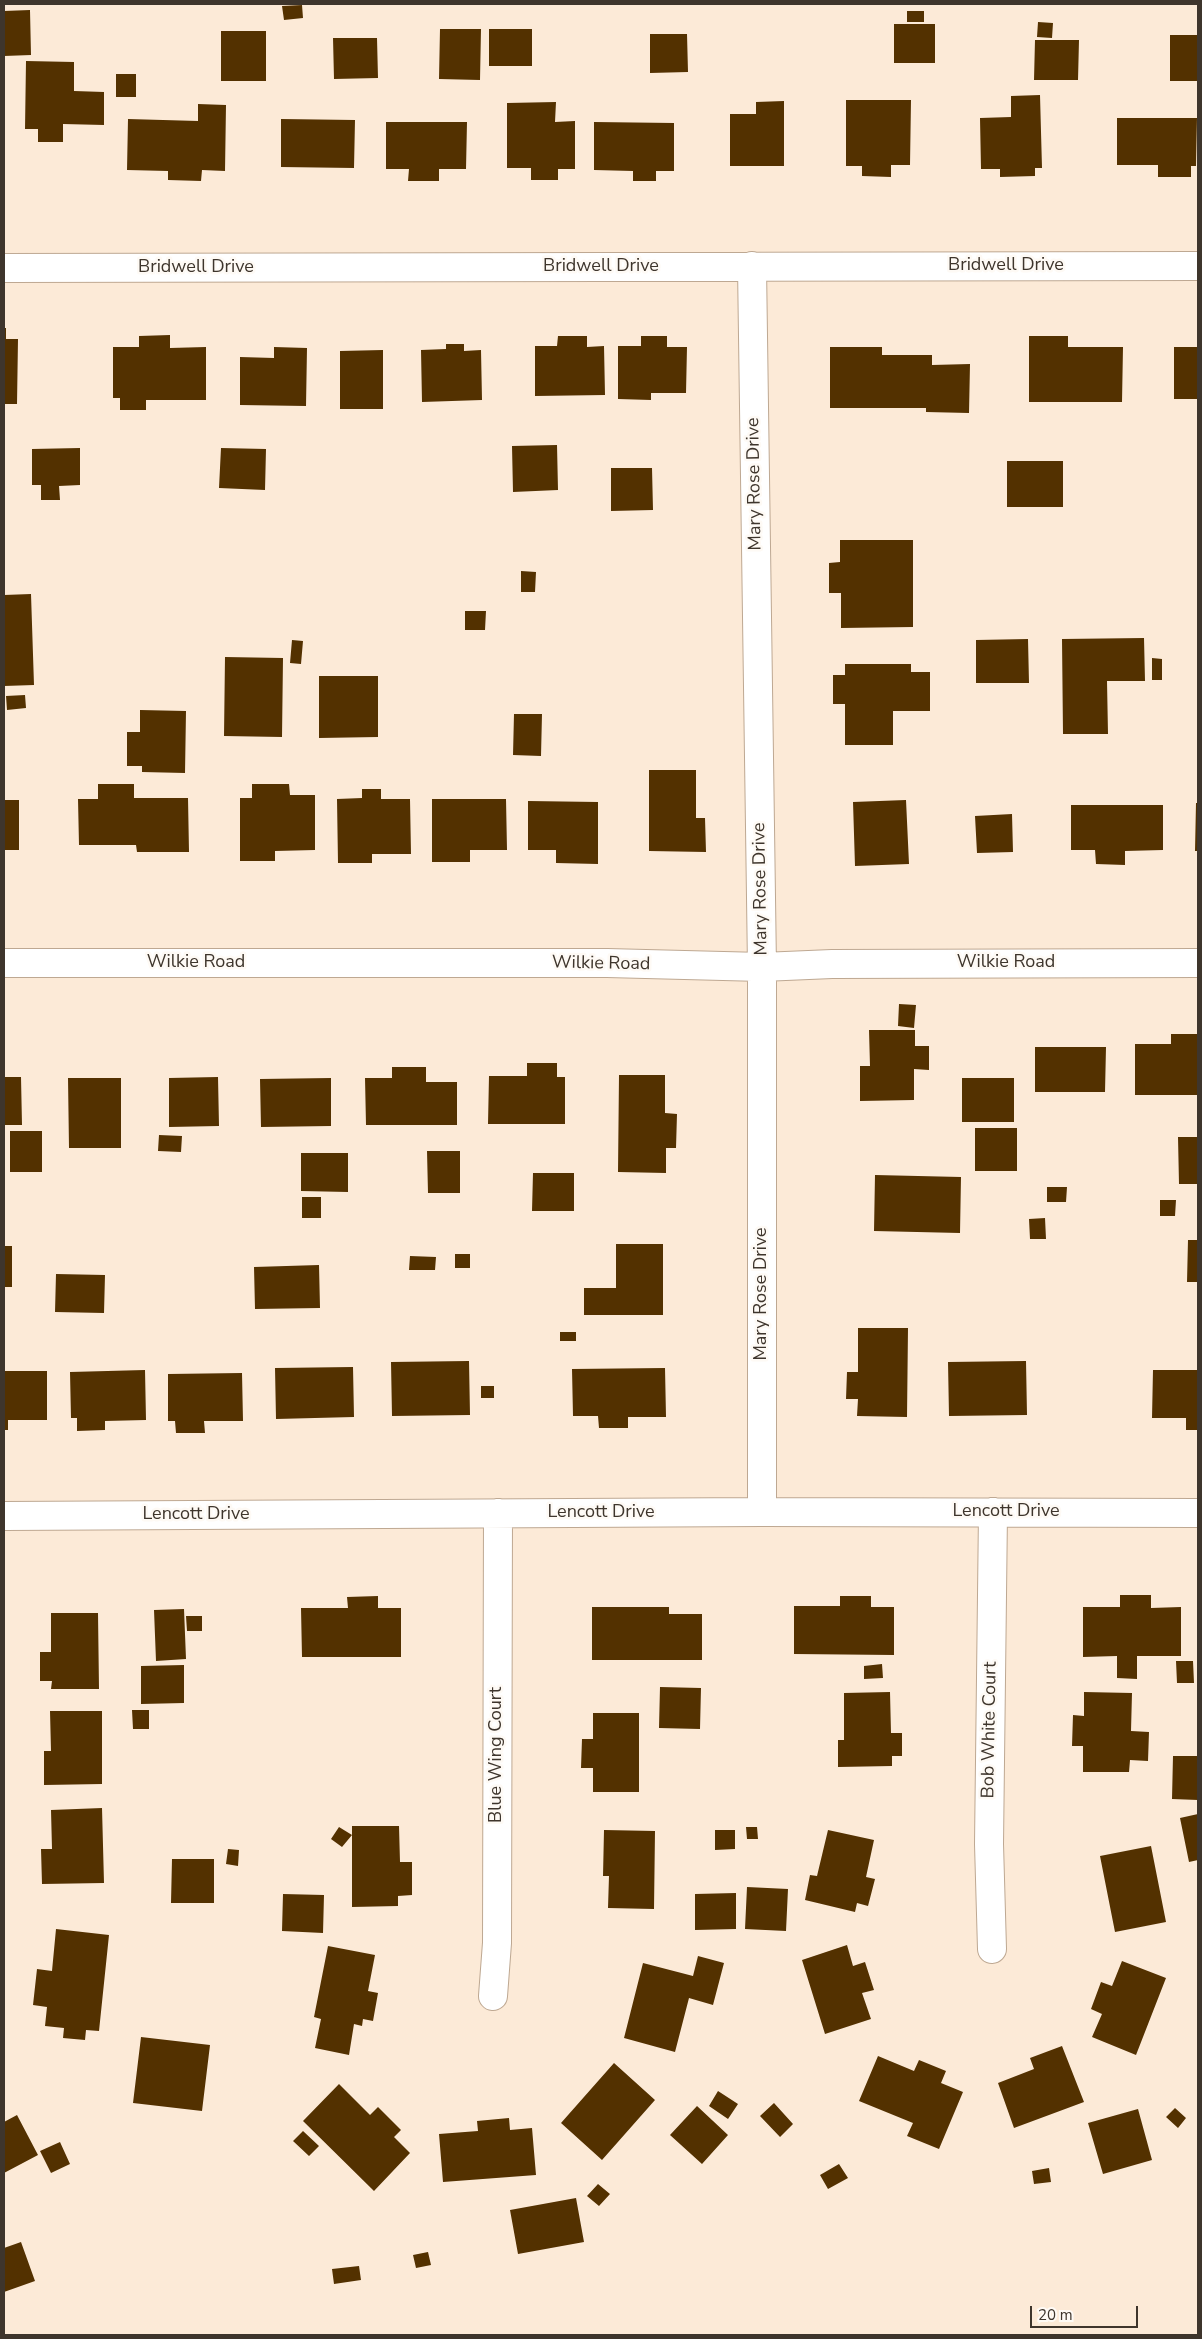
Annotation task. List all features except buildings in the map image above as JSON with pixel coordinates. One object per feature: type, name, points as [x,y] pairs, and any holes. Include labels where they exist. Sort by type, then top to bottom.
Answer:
[{"type":"street","name":"Mary Rose Drive","points":[[752,266],[762,967],[762,1512]]},
{"type":"street","name":"Bridwell Drive","points":[[4,268],[1198,266]]},
{"type":"street","name":"Wilkie Road","points":[[4,963],[607,963],[762,967],[832,964],[1198,963]]},
{"type":"street","name":"Lencott Drive","points":[[4,1516],[762,1512],[1198,1513]]},
{"type":"street","name":"Bob White Court","points":[[992,1949],[989,1844],[993,1512]]},
{"type":"street","name":"Blue Wing Court","points":[[493,1996],[497,1943],[498,1513]]}]
